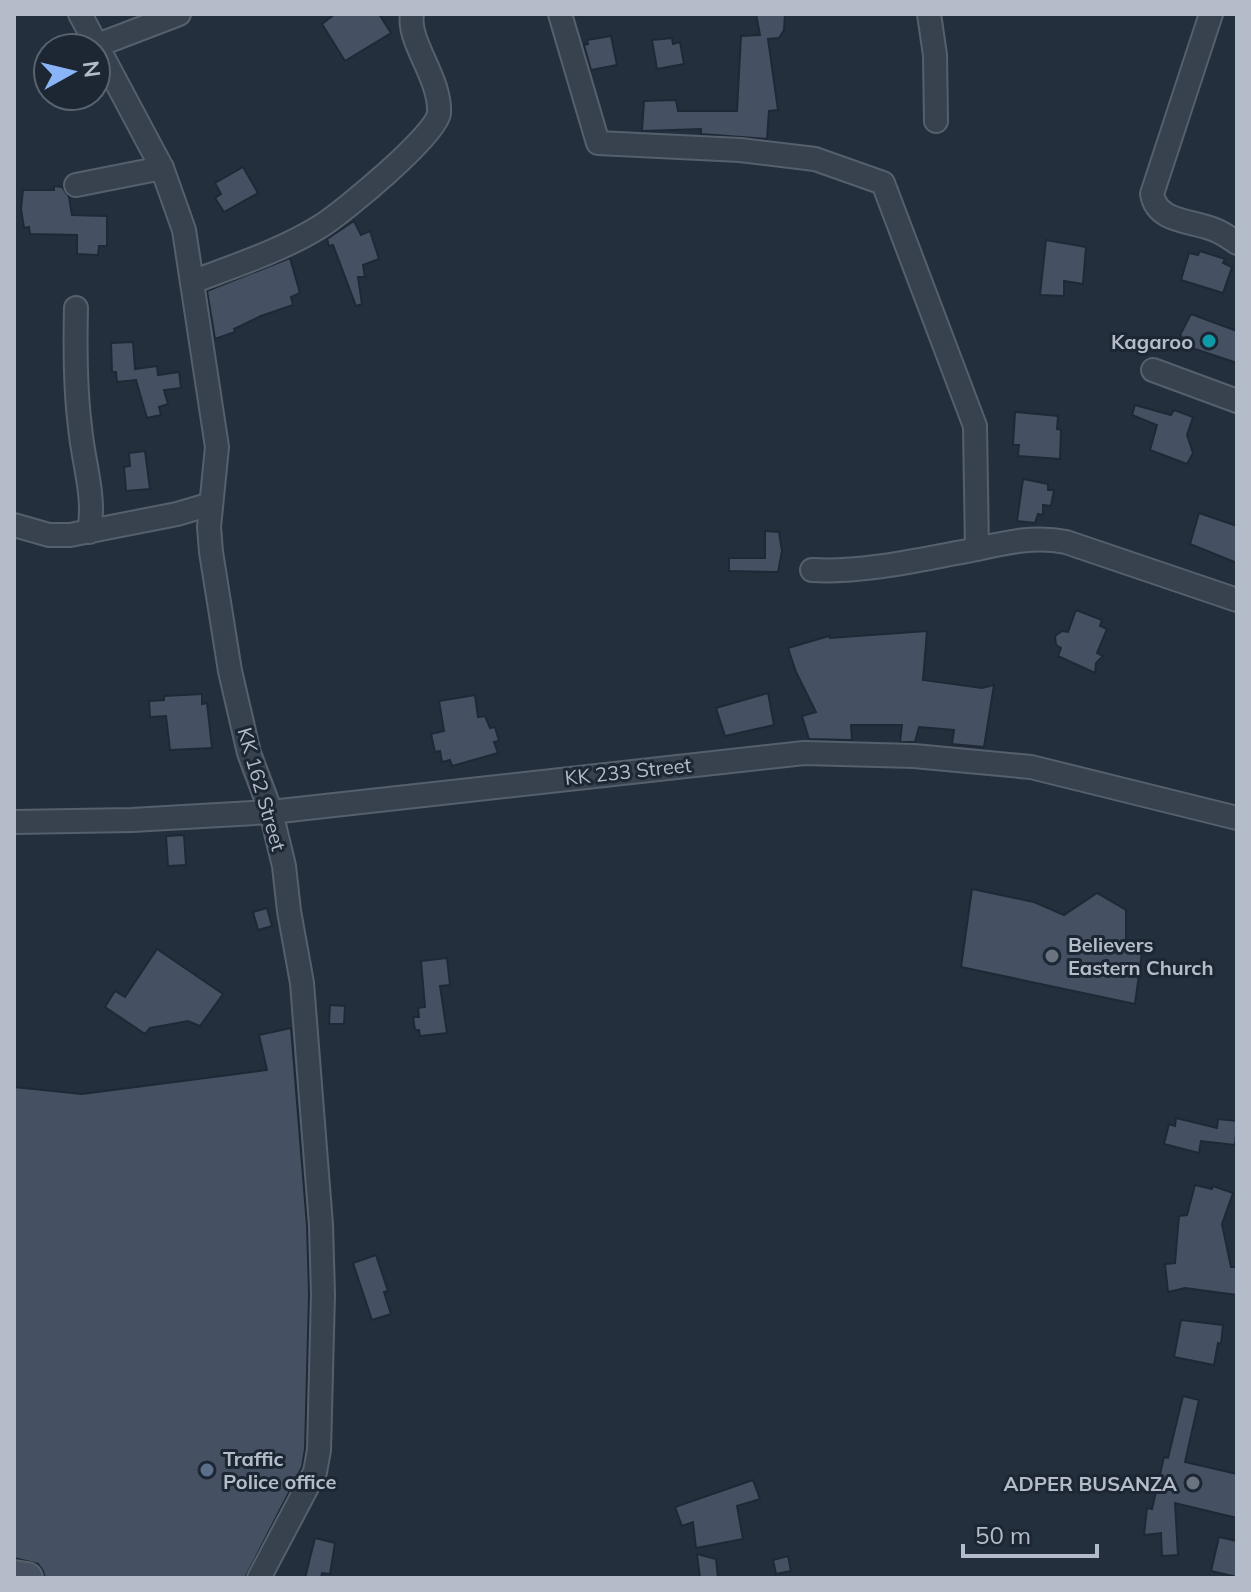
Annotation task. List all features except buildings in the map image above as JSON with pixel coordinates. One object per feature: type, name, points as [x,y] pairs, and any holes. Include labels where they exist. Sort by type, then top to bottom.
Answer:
[{"type":"main road","points":[[14,1576],[27,1578]]},
{"type":"street","name":"KK 162 Street","points":[[80,14],[90,32]]},
{"type":"street","points":[[112,40],[179,14]]},
{"type":"street","points":[[560,14],[598,143],[740,150],[815,159],[883,183],[975,426],[977,549]]},
{"type":"street","points":[[929,14],[935,55],[936,121]]},
{"type":"street","points":[[1211,14],[1152,194],[1154,205],[1161,213],[1214,230],[1237,243]]},
{"type":"street","points":[[192,282],[252,259],[321,226],[417,146],[437,122],[440,113],[435,83],[409,18]]},
{"type":"street","name":"KK 162 Street","points":[[112,72],[162,168],[184,230],[217,447],[211,504],[211,552],[230,671],[249,753],[271,812],[284,866],[302,983],[318,1166],[323,1294],[319,1450],[315,1472],[259,1578]]},
{"type":"street","points":[[76,185],[162,168]]},
{"type":"street","points":[[76,308],[75,369],[80,428],[93,512],[89,532]]},
{"type":"street","points":[[1153,370],[1237,401]]},
{"type":"street","points":[[14,525],[49,535],[70,535],[177,514],[211,504]]},
{"type":"street","points":[[812,570],[846,570],[1019,540],[1058,540],[1237,600]]},
{"type":"street","name":"KK 233 Street","points":[[14,822],[132,820],[271,812],[804,753],[914,756],[1031,767],[1237,818]]},
{"type":"place","name":"Kagaroo","points":[[1209,341]]},
{"type":"place","name":"Believers Eastern Church","points":[[1052,956]]},
{"type":"place","name":"Traffic Police office","points":[[207,1470]]},
{"type":"place","name":"ADPER BUSANZA","points":[[1193,1483]]}]
